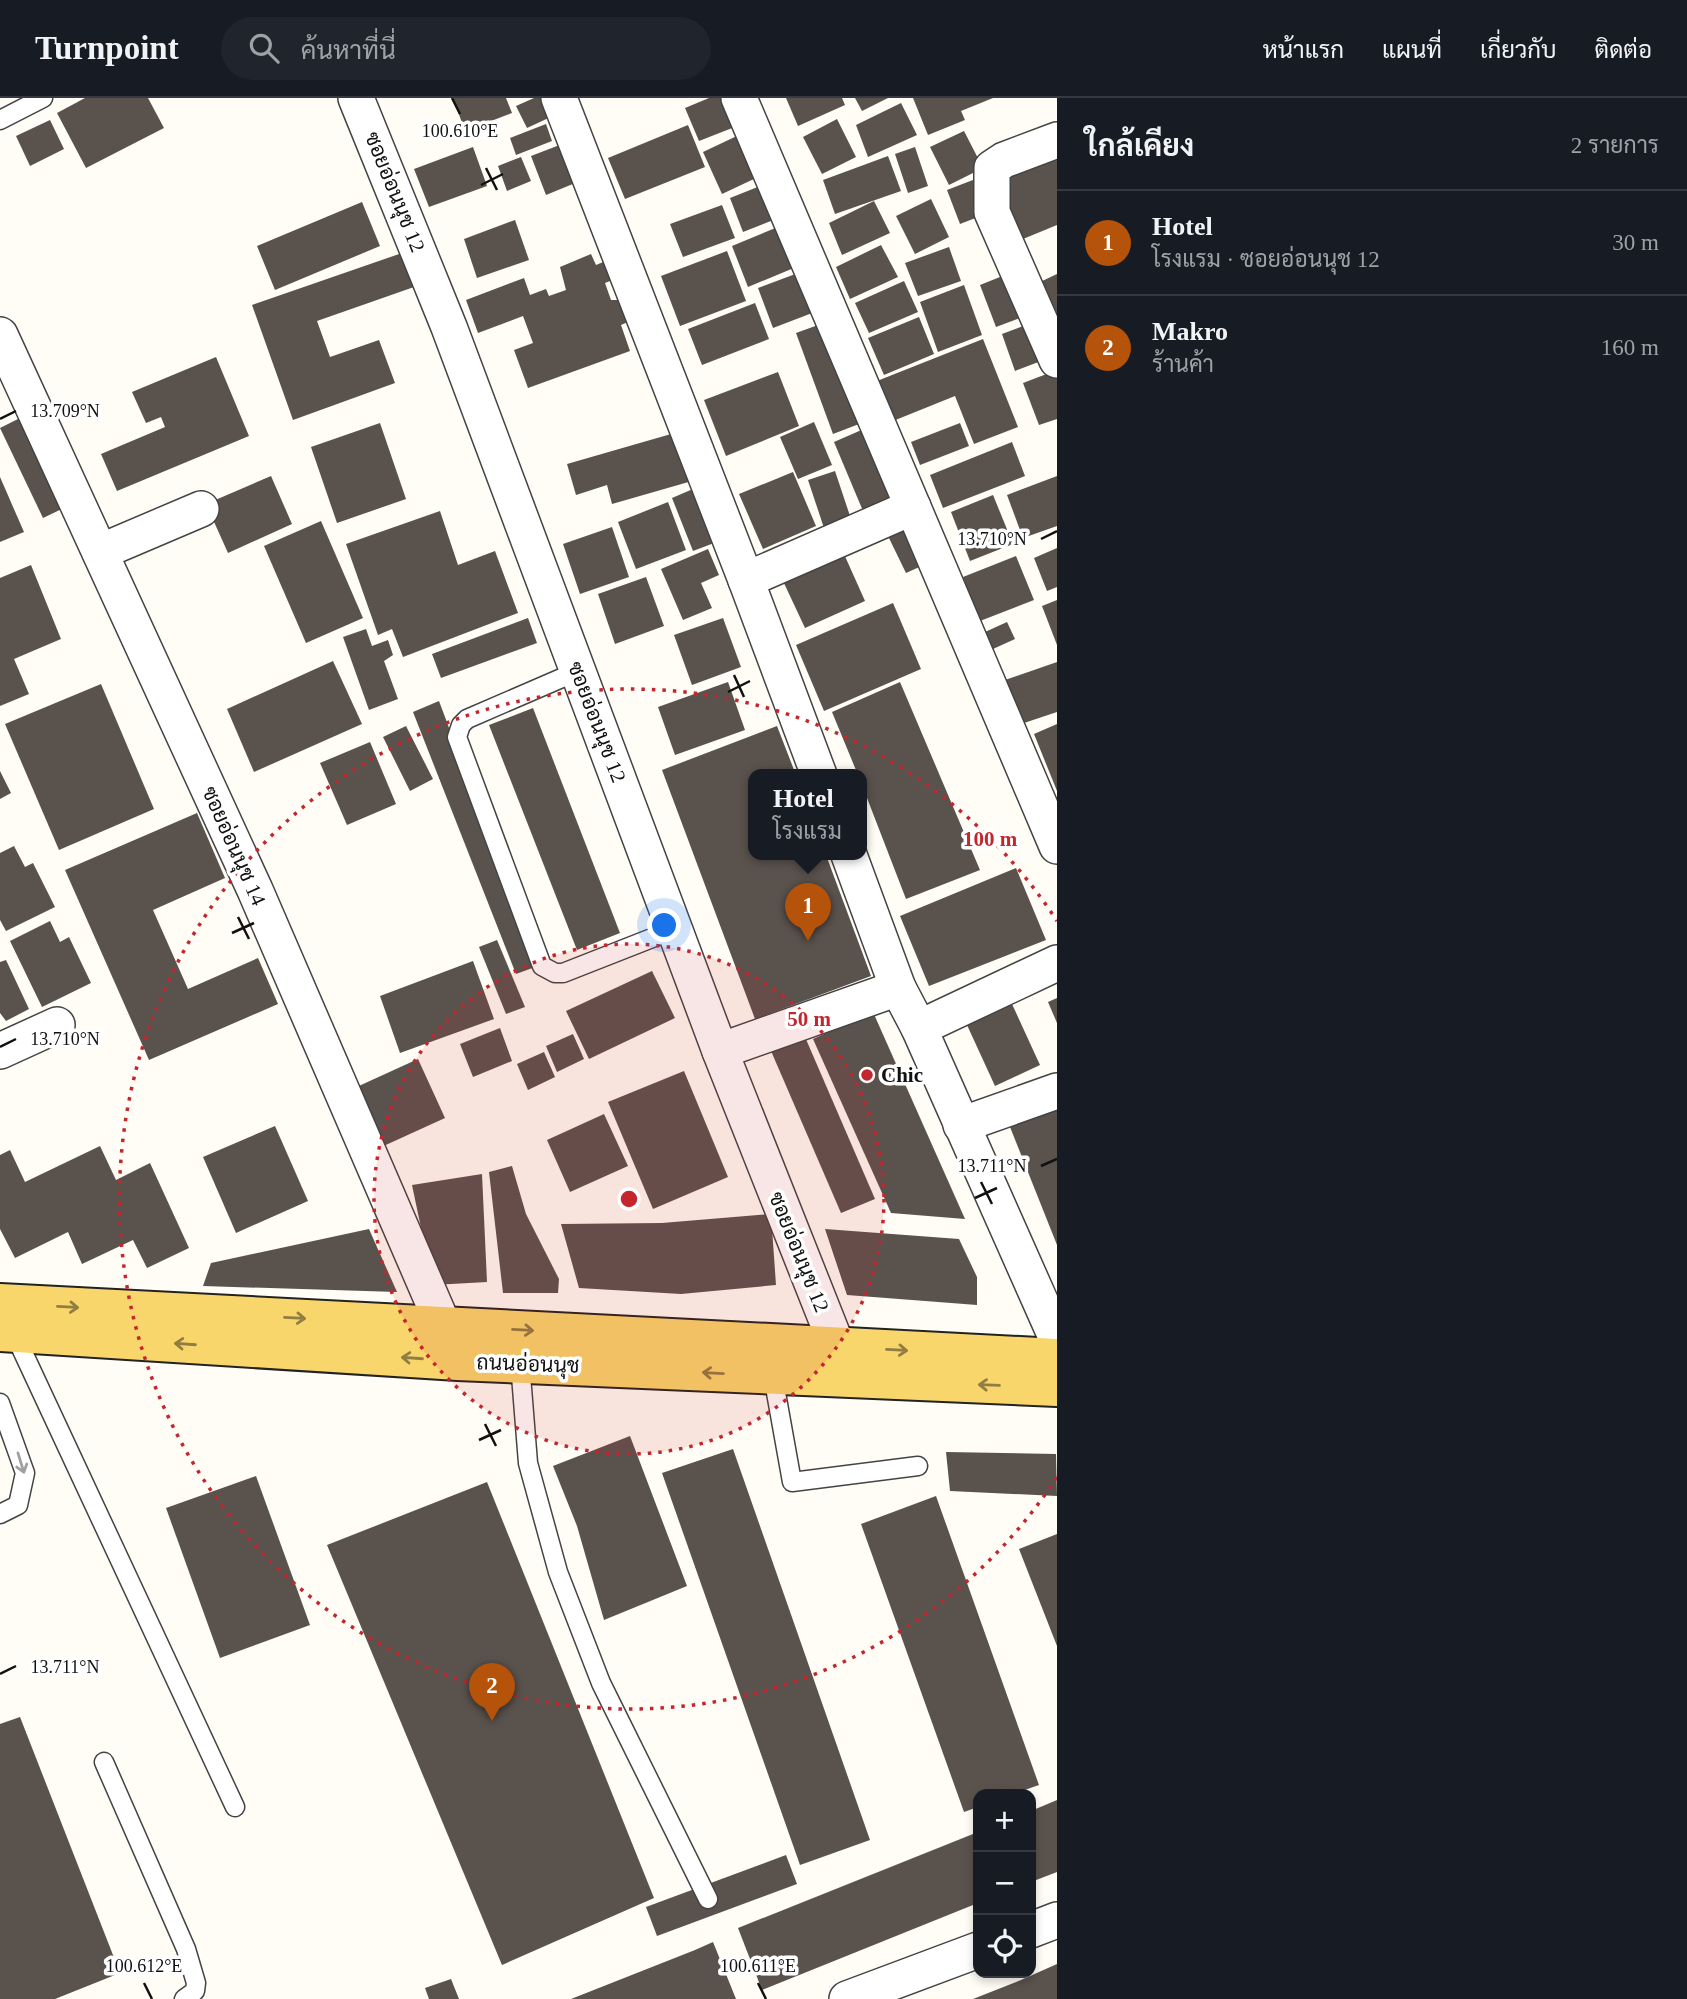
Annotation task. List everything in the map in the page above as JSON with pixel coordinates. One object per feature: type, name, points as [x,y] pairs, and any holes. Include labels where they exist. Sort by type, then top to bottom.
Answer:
[{"type":"main road","name":"ถนนอ่อนนุช","points":[[5,1323],[443,1325],[843,1363],[1057,1387]]},
{"type":"main road","name":"ถนนอ่อนนุช","points":[[5,1323],[458,1361],[774,1376],[843,1363],[1057,1358]]},
{"type":"street","name":"ซอยอ่อนนุช 12","points":[[356,98],[449,327],[720,1051],[843,1363]]},
{"type":"street","points":[[559,98],[817,769]]},
{"type":"street","points":[[740,98],[1057,846]]},
{"type":"street","points":[[1057,140],[1004,160],[992,168],[992,212],[1057,359]]},
{"type":"street","name":"ซอยอ่อนนุช 14","points":[[0,335],[255,890],[458,1361]]},
{"type":"street","points":[[746,580],[913,507]]},
{"type":"street","points":[[100,552],[201,509]]},
{"type":"street","points":[[851,860],[898,988],[919,1028],[1057,1339]]},
{"type":"street","points":[[919,1028],[1057,963]]},
{"type":"street","points":[[720,1051],[898,988]]},
{"type":"street","points":[[0,1051],[57,1025]]},
{"type":"street","points":[[961,1125],[1057,1091]]},
{"type":"street","points":[[1036,1928],[1057,1920]]},
{"type":"street","points":[[847,1999],[973,1952]]},
{"type":"lane","points":[[0,120],[43,98]]},
{"type":"lane","points":[[578,671],[467,719],[457,737],[542,967],[555,973],[563,973],[674,929]]},
{"type":"lane","points":[[5,1323],[234,1807]]},
{"type":"lane","points":[[520,1363],[528,1464],[558,1572],[601,1683],[708,1899]]},
{"type":"lane","points":[[774,1376],[792,1482],[918,1466]]},
{"type":"lane","points":[[0,1403],[25,1472],[18,1505],[0,1514]]},
{"type":"lane","points":[[104,1762],[186,1949],[196,1983],[195,1991],[184,1999]]},
{"type":"building","points":[[85,98],[148,98],[164,128],[86,168],[57,113]]},
{"type":"building","points":[[453,98],[506,98],[512,113],[465,131]]},
{"type":"building","points":[[534,98],[565,98],[570,108],[527,128],[516,106]]},
{"type":"building","points":[[709,98],[734,98],[745,123],[699,141],[685,108]]},
{"type":"building","points":[[786,98],[842,98],[845,105],[798,126]]},
{"type":"building","points":[[855,98],[888,98],[862,111]]},
{"type":"building","points":[[913,98],[993,98],[961,111],[965,120],[928,135]]},
{"type":"building","points":[[901,103],[917,135],[868,157],[856,125]]},
{"type":"building","points":[[837,119],[856,157],[822,174],[803,137]]},
{"type":"building","points":[[50,120],[64,149],[30,166],[16,136]]},
{"type":"building","points":[[546,124],[552,141],[516,155],[510,138]]},
{"type":"building","points":[[688,125],[705,167],[625,199],[608,158]]},
{"type":"building","points":[[758,126],[777,168],[722,194],[703,152]]},
{"type":"building","points":[[964,131],[983,168],[949,185],[930,147]]},
{"type":"building","points":[[570,141],[585,179],[546,195],[531,156]]},
{"type":"building","points":[[473,147],[487,186],[429,207],[414,169]]},
{"type":"building","points":[[915,147],[928,186],[908,193],[895,154]]},
{"type":"building","points":[[1057,150],[1057,225],[1023,239],[996,175]]},
{"type":"building","points":[[888,156],[901,191],[835,214],[823,180]]},
{"type":"building","points":[[521,157],[531,181],[507,191],[498,166]]},
{"type":"building","points":[[991,173],[1004,207],[960,224],[947,190]]},
{"type":"building","points":[[783,177],[796,211],[743,232],[730,198]]},
{"type":"building","points":[[931,199],[949,237],[915,254],[896,216]]},
{"type":"building","points":[[874,201],[890,233],[842,255],[829,223]]},
{"type":"building","points":[[362,202],[380,246],[275,290],[257,246]]},
{"type":"building","points":[[722,205],[735,238],[683,257],[670,224]]},
{"type":"building","points":[[515,220],[529,260],[477,278],[464,239]]},
{"type":"building","points":[[785,224],[801,265],[748,287],[732,246]]},
{"type":"building","points":[[881,245],[898,277],[850,299],[836,267]]},
{"type":"building","points":[[949,247],[961,281],[918,296],[905,263]]},
{"type":"building","points":[[727,251],[746,301],[680,326],[661,276]]},
{"type":"building","points":[[402,253],[414,287],[317,321],[330,357],[379,340],[395,383],[293,420],[252,305]]},
{"type":"building","points":[[591,254],[596,265],[608,260],[615,279],[605,283],[611,300],[623,300],[630,321],[621,325],[630,351],[528,388],[514,350],[533,343],[523,316],[478,333],[466,300],[524,278],[530,295],[546,289],[549,296],[566,290],[560,267]]},
{"type":"building","points":[[806,270],[820,310],[773,328],[758,288]]},
{"type":"building","points":[[1015,271],[1031,314],[996,327],[980,285]]},
{"type":"building","points":[[1057,274],[1057,323],[1038,283]]},
{"type":"building","points":[[904,281],[918,312],[869,333],[855,303]]},
{"type":"building","points":[[964,285],[982,335],[938,352],[920,302]]},
{"type":"building","points":[[755,303],[769,339],[702,365],[688,329]]},
{"type":"building","points":[[843,316],[880,416],[833,434],[796,333]]},
{"type":"building","points":[[919,317],[934,354],[884,375],[868,338]]},
{"type":"building","points":[[1047,317],[1057,355],[1015,371],[1002,334]]},
{"type":"building","points":[[983,339],[1018,427],[974,444],[955,396],[893,421],[877,381]]},
{"type":"building","points":[[216,357],[249,436],[117,491],[101,454],[165,427],[161,417],[146,423],[132,392]]},
{"type":"building","points":[[1057,370],[1057,419],[1039,425],[1023,383]]},
{"type":"building","points":[[778,372],[799,426],[726,456],[704,400]]},
{"type":"building","points":[[24,416],[68,506],[43,518],[0,428]]},
{"type":"building","points":[[882,421],[911,491],[863,511],[834,442]]},
{"type":"building","points":[[814,422],[832,465],[798,479],[780,437]]},
{"type":"building","points":[[380,423],[406,499],[337,523],[311,447]]},
{"type":"building","points":[[960,423],[969,446],[920,465],[911,442]]},
{"type":"building","points":[[678,432],[692,481],[612,504],[607,485],[576,495],[567,464]]},
{"type":"building","points":[[1012,442],[1025,476],[943,508],[930,475]]},
{"type":"building","points":[[835,471],[851,519],[824,528],[808,480]]},
{"type":"building","points":[[793,472],[816,526],[763,549],[739,494]]},
{"type":"building","points":[[271,476],[292,524],[228,553],[206,504]]},
{"type":"building","points":[[1057,476],[1057,526],[1023,538],[1007,495]]},
{"type":"building","points":[[0,477],[24,532],[0,542]]},
{"type":"building","points":[[700,486],[722,540],[693,551],[672,498]]},
{"type":"building","points":[[993,495],[1013,544],[970,561],[951,512]]},
{"type":"building","points":[[668,502],[686,550],[636,569],[618,522]]},
{"type":"building","points":[[440,511],[458,565],[495,551],[518,613],[403,657],[392,629],[378,635],[346,544]]},
{"type":"building","points":[[321,521],[363,618],[306,643],[264,546]]},
{"type":"building","points":[[908,525],[926,564],[906,573],[887,534]]},
{"type":"building","points":[[612,527],[629,577],[580,594],[563,544]]},
{"type":"building","points":[[1057,548],[1057,587],[1047,591],[1034,558]]},
{"type":"building","points":[[708,549],[719,575],[701,583],[712,608],[683,620],[661,569]]},
{"type":"building","points":[[844,554],[865,601],[805,628],[783,581]]},
{"type":"building","points":[[1016,556],[1034,600],[980,621],[963,577]]},
{"type":"building","points":[[31,565],[61,639],[14,659],[29,694],[0,706],[0,578]]},
{"type":"building","points":[[646,577],[664,626],[615,644],[598,594]]},
{"type":"building","points":[[1057,600],[1057,645],[1042,606]]},
{"type":"building","points":[[893,603],[921,669],[824,711],[796,645]]},
{"type":"building","points":[[528,618],[537,643],[441,678],[432,654]]},
{"type":"building","points":[[723,618],[741,667],[692,685],[674,635]]},
{"type":"building","points":[[1007,622],[1015,639],[993,649],[985,632]]},
{"type":"building","points":[[366,629],[372,646],[388,640],[393,655],[384,661],[398,699],[369,710],[343,637]]},
{"type":"building","points":[[333,661],[362,724],[254,772],[227,709]]},
{"type":"building","points":[[1057,662],[1057,712],[1021,724],[1005,680]]},
{"type":"building","points":[[728,682],[745,730],[675,755],[658,707]]},
{"type":"building","points":[[900,682],[980,870],[906,899],[867,798],[867,769],[856,769],[832,712]]},
{"type":"building","points":[[101,684],[154,809],[59,850],[5,724]]},
{"type":"building","points":[[439,701],[538,966],[516,974],[413,712]]},
{"type":"building","points":[[533,708],[620,933],[577,950],[489,725]]},
{"type":"building","points":[[1057,724],[1057,791],[1034,734]]},
{"type":"building","points":[[406,726],[433,779],[410,791],[383,737]]},
{"type":"building","points":[[777,726],[794,769],[748,769],[748,860],[828,860],[871,976],[755,1019],[662,770]]},
{"type":"building","points":[[370,742],[396,804],[347,825],[320,763]]},
{"type":"building","points":[[0,771],[11,793],[0,799]]},
{"type":"building","points":[[197,813],[225,878],[153,910],[188,989],[258,958],[278,1004],[149,1060],[65,870]]},
{"type":"building","points":[[14,846],[25,867],[33,863],[55,907],[6,931],[0,920],[0,853]]},
{"type":"building","points":[[1016,868],[1046,940],[929,986],[900,916]]},
{"type":"building","points":[[50,921],[60,942],[69,937],[91,983],[42,1007],[10,941]]},
{"type":"building","points":[[497,940],[525,1007],[506,1014],[479,947]]},
{"type":"building","points":[[6,960],[29,1009],[6,1021],[0,1013],[0,962]]},
{"type":"building","points":[[473,961],[494,1019],[400,1053],[380,996]]},
{"type":"building","points":[[652,971],[675,1018],[589,1059],[566,1011]]},
{"type":"building","points":[[1057,998],[1057,1023],[1048,1002]]},
{"type":"building","points":[[1012,1004],[1040,1065],[995,1086],[967,1025]]},
{"type":"building","points":[[873,1012],[965,1219],[891,1213],[813,1039]]},
{"type":"building","points":[[500,1028],[512,1061],[473,1077],[460,1044]]},
{"type":"building","points":[[802,1030],[875,1199],[841,1213],[768,1044]]},
{"type":"building","points":[[573,1034],[584,1059],[557,1072],[546,1046]]},
{"type":"building","points":[[544,1052],[555,1077],[528,1090],[517,1064]]},
{"type":"building","points":[[418,1059],[445,1118],[377,1149],[350,1090]]},
{"type":"building","points":[[684,1071],[728,1177],[653,1209],[608,1102]]},
{"type":"building","points":[[1057,1097],[1057,1245],[1006,1117]]},
{"type":"building","points":[[604,1114],[628,1166],[570,1192],[547,1140]]},
{"type":"building","points":[[275,1126],[308,1201],[236,1233],[203,1157]]},
{"type":"building","points":[[100,1146],[116,1180],[150,1163],[189,1248],[147,1268],[133,1240],[82,1264],[68,1232],[15,1258],[0,1229],[0,1155],[10,1150],[25,1182]]},
{"type":"building","points":[[512,1166],[526,1214],[559,1279],[558,1293],[503,1293],[489,1172]]},
{"type":"building","points":[[482,1174],[487,1282],[433,1285],[412,1185]]},
{"type":"building","points":[[771,1214],[776,1285],[681,1294],[579,1288],[561,1224],[662,1223]]},
{"type":"building","points":[[369,1229],[397,1292],[203,1286],[211,1263]]},
{"type":"building","points":[[825,1229],[959,1239],[977,1277],[977,1305],[847,1295]]},
{"type":"building","points":[[630,1436],[687,1586],[604,1620],[577,1526],[553,1466]]},
{"type":"building","points":[[733,1449],[870,1840],[800,1865],[662,1473]]},
{"type":"building","points":[[946,1452],[1056,1454],[1057,1496],[950,1491]]},
{"type":"building","points":[[256,1476],[310,1625],[220,1658],[166,1508]]},
{"type":"building","points":[[487,1482],[654,1898],[502,1965],[327,1545]]},
{"type":"building","points":[[936,1496],[1039,1785],[1027,1789],[973,1789],[973,1809],[964,1812],[861,1524]]},
{"type":"building","points":[[1057,1534],[1057,1646],[1019,1549]]},
{"type":"building","points":[[20,1717],[120,1973],[55,1999],[0,1999],[0,1724]]},
{"type":"building","points":[[1057,1800],[1057,1872],[1036,1880],[1036,1852],[1036,1809]]},
{"type":"building","points":[[973,1834],[973,1905],[762,1990],[738,1928]]},
{"type":"building","points":[[786,1855],[797,1884],[657,1936],[646,1907]]},
{"type":"building","points":[[713,1942],[736,1999],[571,1999],[695,1950]]},
{"type":"building","points":[[1057,1964],[1057,1999],[973,1999],[1026,1978],[1036,1978],[1036,1973]]},
{"type":"building","points":[[451,1979],[459,1999],[429,1999],[425,1988]]},
{"type":"place","name":"Hotel","points":[[808,941]]},
{"type":"place","name":"Chic","points":[[867,1075]]},
{"type":"place","name":"Makro","points":[[492,1721]]}]
